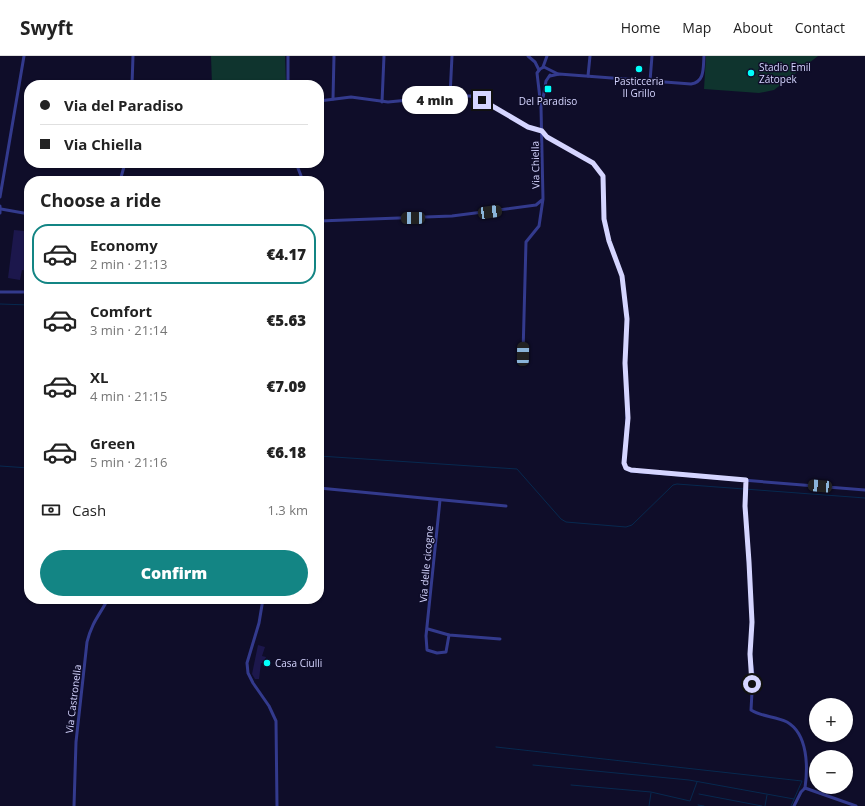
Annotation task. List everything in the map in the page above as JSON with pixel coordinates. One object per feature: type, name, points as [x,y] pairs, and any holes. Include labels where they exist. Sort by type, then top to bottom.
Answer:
[{"type":"street","points":[[0,197],[24,56]]},
{"type":"street","points":[[132,80],[133,56]]},
{"type":"street","points":[[288,56],[289,79]]},
{"type":"street","points":[[333,99],[334,56]]},
{"type":"street","points":[[382,102],[384,56]]},
{"type":"street","points":[[450,96],[452,56]]},
{"type":"street","points":[[528,56],[535,62],[539,70],[538,89],[541,107],[542,131],[547,137],[593,163],[603,176],[603,210],[606,229],[620,268],[624,285],[627,329],[625,363],[628,418],[625,466],[631,470],[865,490]]},
{"type":"street","points":[[539,70],[543,67],[547,56]]},
{"type":"street","points":[[588,76],[590,56]]},
{"type":"street","points":[[650,81],[652,56]]},
{"type":"street","points":[[543,67],[548,68],[550,71],[558,74],[691,84],[698,82],[702,75],[704,56]]},
{"type":"street","points":[[541,107],[550,71]]},
{"type":"street","points":[[539,77],[542,79],[558,74]]},
{"type":"street","name":"Via Chiella","points":[[324,100],[344,97],[358,97],[382,102],[395,102],[450,96],[476,97],[528,127],[542,131],[543,200],[539,226],[527,238],[525,247],[523,354]]},
{"type":"street","points":[[324,221],[452,216],[536,205],[543,200]]},
{"type":"street","points":[[0,213],[0,208],[24,213]]},
{"type":"street","points":[[0,292],[24,292]]},
{"type":"street","points":[[746,480],[745,495],[752,622],[750,654],[752,674],[751,710],[758,714],[787,722],[795,730],[804,746],[807,760],[805,788],[801,792],[794,806]]},
{"type":"street","points":[[324,488],[506,506]]},
{"type":"street","name":"Via delle cicogne","points":[[440,500],[426,646],[430,652],[446,652],[449,635]]},
{"type":"street","name":"Via Castronella","points":[[74,806],[76,742],[87,642],[90,629],[105,604]]},
{"type":"street","points":[[262,604],[259,623],[247,662],[248,673],[269,706],[276,721],[277,806]]},
{"type":"street","points":[[428,629],[449,635],[500,639]]},
{"type":"street","points":[[805,788],[856,806]]},
{"type":"green space","points":[[211,56],[285,56],[286,80],[212,80]]},
{"type":"green space","name":"Stadio Emil Zátopek","points":[[706,56],[818,56],[774,90],[759,93],[704,89]]},
{"type":"building","points":[[14,230],[24,231],[24,270],[22,270],[20,280],[8,278]]},
{"type":"building","name":"Casa Ciulli","points":[[258,645],[265,647],[262,656],[266,657],[265,660],[271,661],[270,665],[261,663],[259,679],[255,679],[252,674]]},
{"type":"waterway","points":[[0,304],[24,305]]},
{"type":"waterway","points":[[324,456],[517,469],[561,519],[566,522],[626,527],[632,525],[673,485],[677,484],[865,498]]},
{"type":"waterway","points":[[0,466],[24,468]]},
{"type":"waterway","points":[[496,747],[802,781],[791,806]]},
{"type":"waterway","points":[[533,765],[689,780],[794,799]]},
{"type":"waterway","points":[[571,785],[651,792],[690,801],[697,782]]},
{"type":"waterway","points":[[649,806],[651,793]]},
{"type":"waterway","points":[[699,794],[762,806]]},
{"type":"waterway","points":[[765,806],[767,795]]},
{"type":"waterway","points":[[698,805],[704,806]]},
{"type":"place","name":"Pasticceria Il Grillo","points":[[639,69]]},
{"type":"place","name":"Stadio Emil Zátopek","points":[[751,73]]},
{"type":"place","name":"Del Paradiso","points":[[548,89]]},
{"type":"place","name":"Casa Ciulli","points":[[267,663]]},
{"type":"route","points":[[482,100],[528,127],[542,131],[547,137],[593,163],[603,176],[604,219],[609,241],[620,268],[624,285],[627,329],[625,363],[628,418],[624,463],[626,468],[628,470],[668,474],[686,474],[746,480],[745,506],[752,622],[750,654],[752,684]]}]
